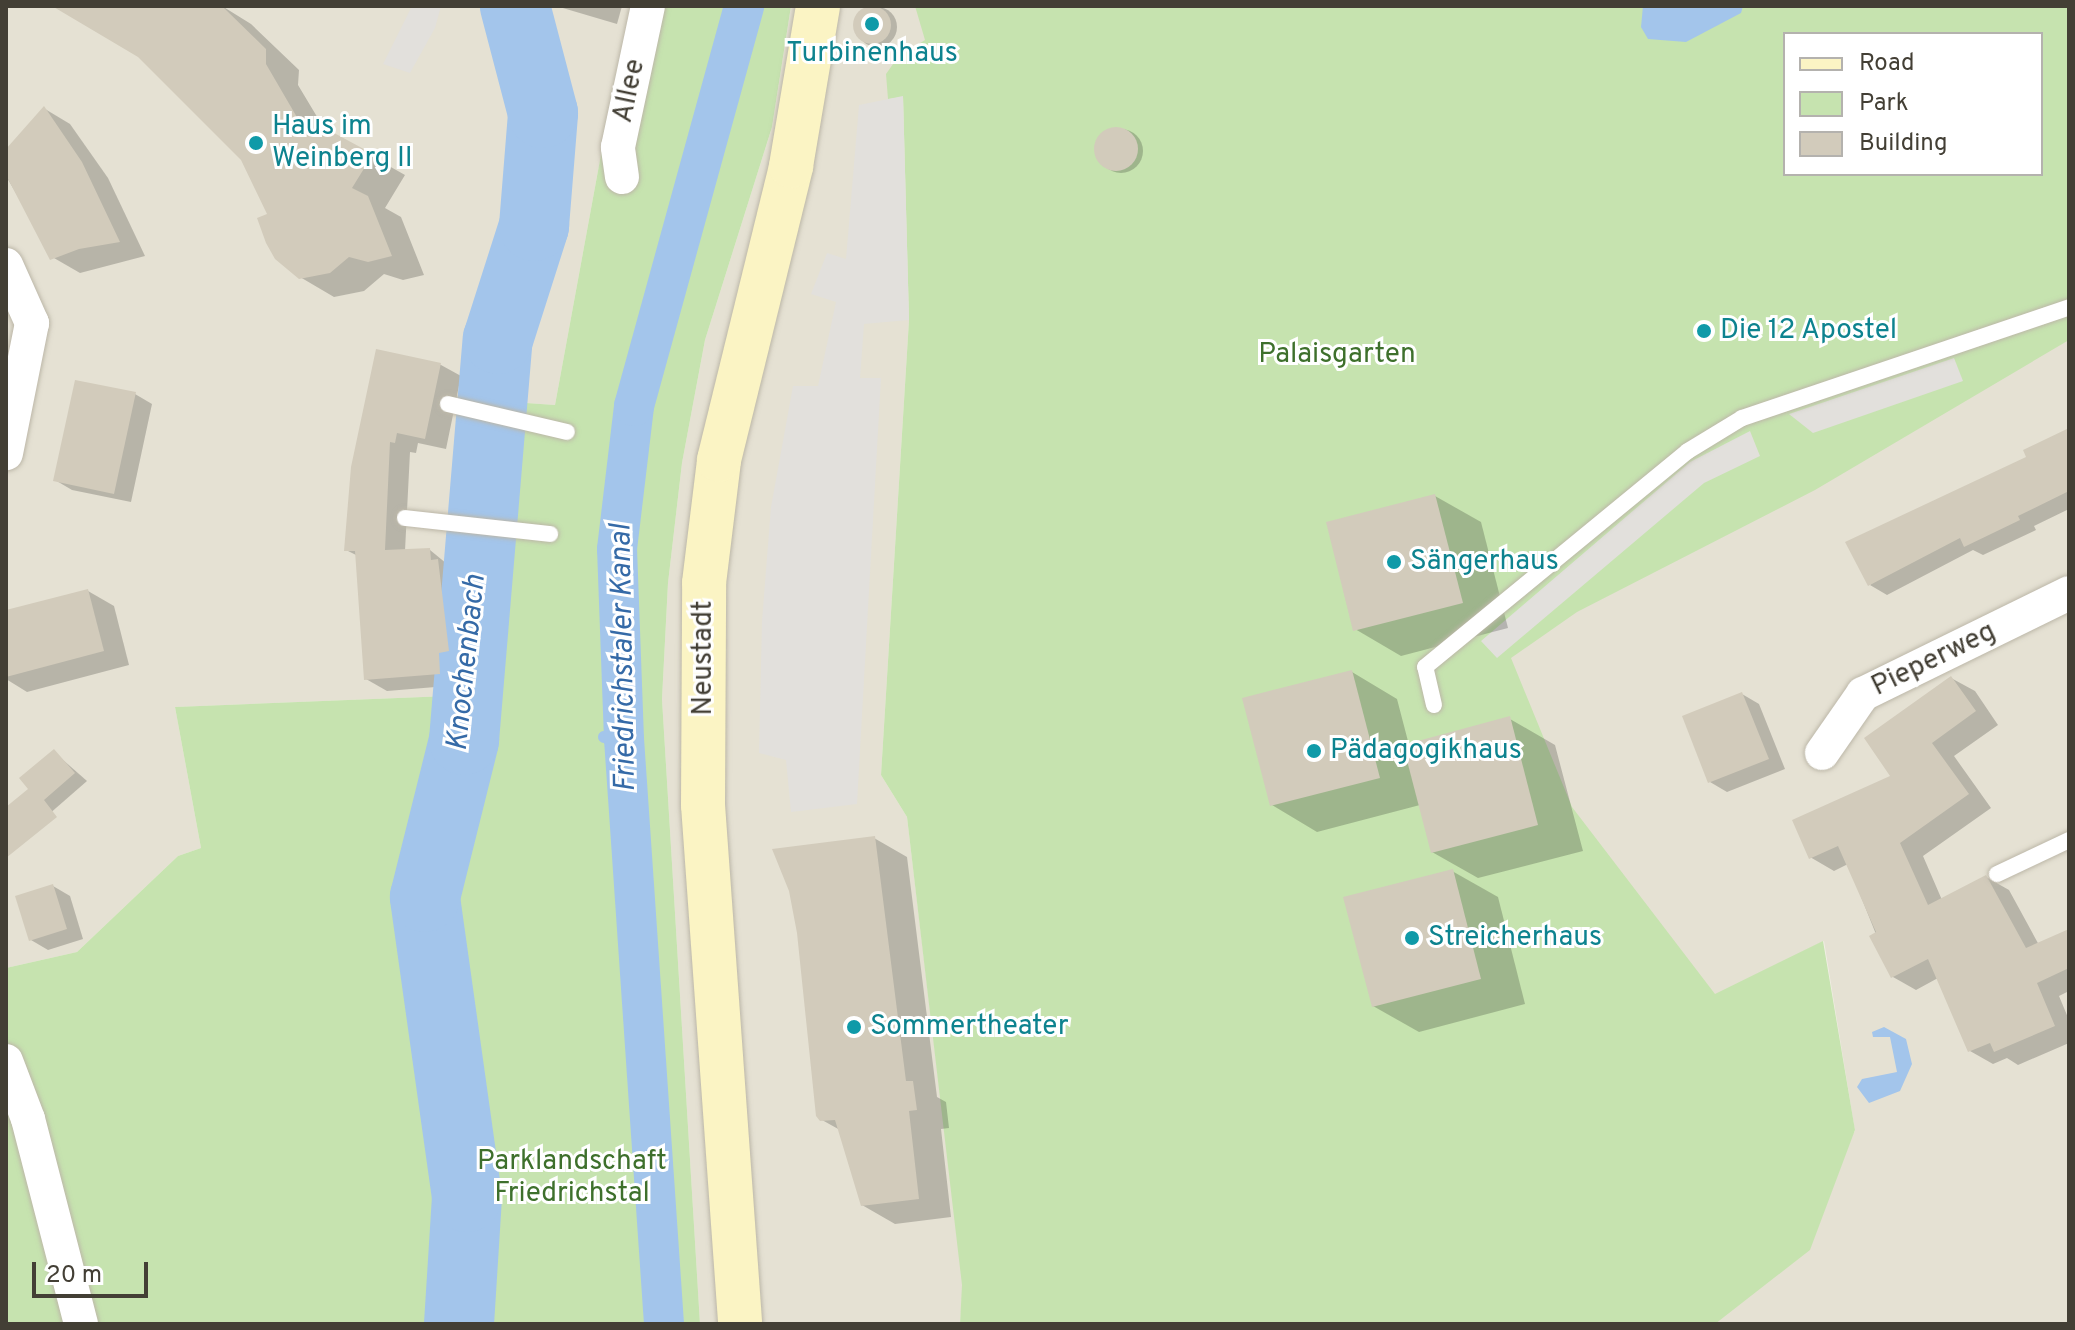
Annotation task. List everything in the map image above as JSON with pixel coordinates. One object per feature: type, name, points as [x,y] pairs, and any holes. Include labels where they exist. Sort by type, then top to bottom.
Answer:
[{"type":"main road","name":"Neustadt","points":[[740,1321],[703,805],[704,583],[719,460],[791,166],[818,6]]},
{"type":"street","name":"Allee","points":[[622,177],[618,147],[648,6]]},
{"type":"street","points":[[6,265],[32,323],[6,453]]},
{"type":"street","name":"Pieperweg","points":[[1822,753],[1863,694],[2069,593]]},
{"type":"street","points":[[6,1061],[28,1119],[81,1324]]},
{"type":"lane","points":[[1434,705],[1425,667],[1688,451],[1742,418],[2069,307]]},
{"type":"lane","points":[[448,404],[567,432]]},
{"type":"lane","points":[[405,518],[550,534]]},
{"type":"lane","points":[[1997,874],[2069,840]]},
{"type":"shaded area","points":[[6,6],[641,6],[602,149],[555,405],[471,399],[443,647],[448,696],[175,707],[201,848],[178,856],[77,952],[6,968]]},
{"type":"shaded area","points":[[412,6],[441,6],[435,28],[410,73],[383,64]]},
{"type":"shaded area","points":[[791,6],[2069,6],[2069,1324],[1715,1324],[1855,1131],[1824,941],[1715,995],[903,96],[909,320],[881,775],[907,817],[963,1285],[960,1324],[700,1324],[662,699],[668,583],[682,463],[705,340],[772,127]]},
{"type":"shaded area","points":[[903,96],[909,320],[864,324],[860,378],[881,378],[857,804],[791,812],[786,760],[759,753],[762,621],[771,507],[793,386],[818,386],[836,302],[811,294],[827,253],[846,259],[859,105]]},
{"type":"shaded area","points":[[1954,358],[1963,381],[1813,433],[1789,414]]},
{"type":"shaded area","points":[[1750,431],[1760,456],[1704,483],[1497,658],[1481,641],[1690,462]]},
{"type":"green space","name":"Parklandschaft Friedrichstal","points":[[641,6],[791,6],[772,127],[705,340],[682,463],[668,583],[662,699],[700,1324],[6,1324],[6,968],[77,952],[178,856],[201,848],[175,707],[448,696],[443,647],[471,399],[555,405],[602,149]]},
{"type":"green space","name":"Palaisgarten","points":[[915,6],[2069,6],[2069,340],[1815,490],[1577,612],[1511,658],[1572,807],[1715,994],[1823,941],[1855,1130],[1810,1250],[1715,1324],[960,1324],[962,1285],[907,817],[881,775],[909,320],[903,97],[888,99],[886,74],[898,57],[925,40]]},
{"type":"water","points":[[1643,6],[1743,6],[1741,13],[1686,42],[1648,39],[1641,27]]},
{"type":"water","points":[[1884,1027],[1906,1039],[1912,1064],[1900,1091],[1869,1103],[1857,1087],[1862,1079],[1897,1072],[1890,1037],[1873,1037],[1872,1032]]},
{"type":"building","name":"Haus im Weinberg II","points":[[52,6],[224,8],[266,49],[266,64],[305,131],[323,127],[373,154],[352,188],[368,196],[392,256],[368,262],[349,257],[330,273],[299,279],[275,259],[266,243],[257,218],[267,214],[241,160],[138,57]]},
{"type":"building","name":"Turbinenhaus","points":[[872,6],[885,12],[891,25],[885,38],[872,44],[859,38],[853,25],[859,12]]},
{"type":"building","points":[[44,106],[82,162],[120,242],[79,249],[50,260],[6,175],[6,149]]},
{"type":"building","points":[[1116,127],[1131,134],[1138,149],[1131,164],[1116,171],[1101,164],[1094,149],[1101,134]]},
{"type":"building","points":[[376,349],[441,363],[425,439],[397,433],[395,443],[390,442],[385,550],[430,548],[431,560],[438,559],[449,651],[439,653],[440,674],[364,680],[355,551],[344,551],[351,467]]},
{"type":"building","points":[[75,380],[136,392],[114,494],[53,481]]},
{"type":"building","points":[[2069,428],[2069,491],[2018,516],[2020,520],[1964,547],[1960,538],[1868,586],[1845,542],[2026,457],[2023,450]]},
{"type":"building","name":"Sängerhaus","points":[[1435,494],[1463,603],[1353,631],[1326,522]]},
{"type":"building","points":[[88,589],[104,651],[6,677],[6,610]]},
{"type":"building","name":"Pädagogikhaus","points":[[1352,670],[1380,778],[1270,806],[1242,698]]},
{"type":"building","points":[[1951,676],[1976,711],[1932,743],[1969,794],[1900,843],[1928,905],[1986,875],[2026,948],[2069,929],[2069,968],[2037,983],[2055,1026],[1994,1052],[1990,1043],[1968,1052],[1928,959],[1891,978],[1869,936],[1876,932],[1838,846],[1809,859],[1792,820],[1890,776],[1864,738]]},
{"type":"building","points":[[1742,692],[1769,759],[1708,783],[1682,716]]},
{"type":"building","points":[[1510,716],[1538,825],[1431,853],[1403,745]]},
{"type":"building","points":[[54,749],[75,773],[44,800],[57,817],[6,858],[6,807],[28,789],[19,778]]},
{"type":"building","name":"Sommertheater","points":[[875,836],[906,1081],[913,1081],[917,1110],[909,1111],[919,1199],[861,1206],[835,1120],[820,1121],[816,1116],[797,933],[789,891],[772,849]]},
{"type":"building","name":"Streicherhaus","points":[[1453,869],[1481,979],[1372,1007],[1343,897]]},
{"type":"building","points":[[53,884],[67,929],[29,941],[15,896]]},
{"type":"waterway","name":"Knochenbach","points":[[459,1324],[467,1197],[425,897],[464,740],[498,339],[534,226],[543,113],[515,6]]},
{"type":"waterway","name":"Friedrichstaler Kanal","points":[[664,1324],[624,739],[617,549],[634,406],[744,6]]},
{"type":"waterway","points":[[604,737],[624,739]]},
{"type":"place","name":"Turbinenhaus","points":[[872,24]]},
{"type":"place","name":"Haus im Weinberg II","points":[[256,143]]},
{"type":"place","name":"Die 12 Apostel","points":[[1704,331]]},
{"type":"place","name":"Sängerhaus","points":[[1394,562]]},
{"type":"place","name":"Pädagogikhaus","points":[[1314,751]]},
{"type":"place","name":"Streicherhaus","points":[[1412,938]]},
{"type":"place","name":"Sommertheater","points":[[854,1027]]}]
